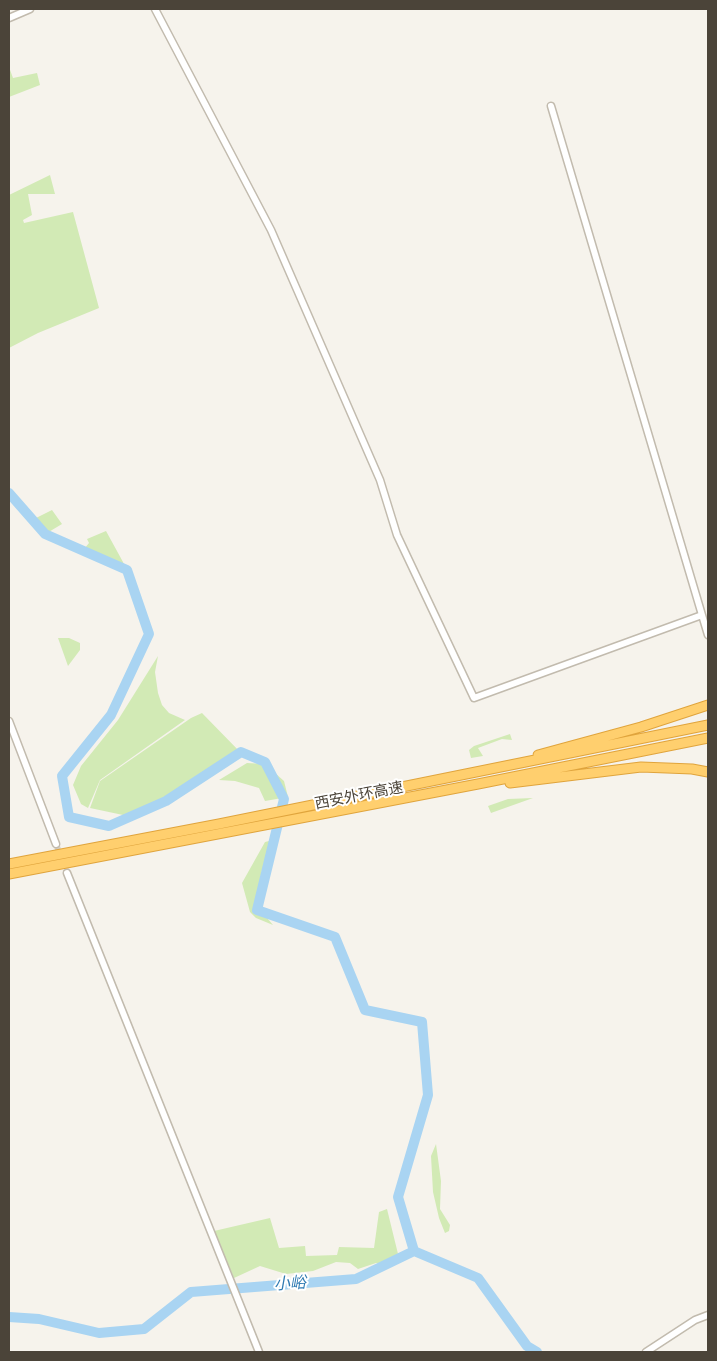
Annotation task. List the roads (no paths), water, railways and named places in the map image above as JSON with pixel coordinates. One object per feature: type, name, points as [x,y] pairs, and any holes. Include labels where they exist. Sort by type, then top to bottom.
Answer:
[{"type":"highway","points":[[414,786],[632,730],[706,706]]},
{"type":"highway","name":"西安外环高速","points":[[9,864],[414,786],[708,725]]},
{"type":"highway","name":"西安外环高速","points":[[9,874],[413,797],[708,738]]},
{"type":"highway","points":[[413,797],[640,767],[692,769],[708,772]]},
{"type":"street","points":[[9,18],[30,9]]},
{"type":"street","points":[[154,9],[271,230],[380,480],[397,535],[474,698],[702,615]]},
{"type":"street","points":[[551,106],[708,635]]},
{"type":"street","points":[[9,721],[56,844]]},
{"type":"street","points":[[67,873],[258,1352]]},
{"type":"street","points":[[646,1352],[695,1320],[708,1315]]},
{"type":"waterway","points":[[9,493],[45,534],[127,570],[149,634],[111,715],[62,776],[69,817],[109,826],[166,801],[241,752],[265,762],[284,799],[257,910],[335,937],[365,1010],[422,1022],[428,1095],[398,1197],[414,1251]]},
{"type":"waterway","name":"小峪","points":[[9,1317],[39,1319],[99,1333],[144,1329],[191,1292],[356,1279],[414,1251],[478,1278],[527,1346],[537,1352]]},
{"type":"tunnel","points":[[56,844],[67,873]]}]
